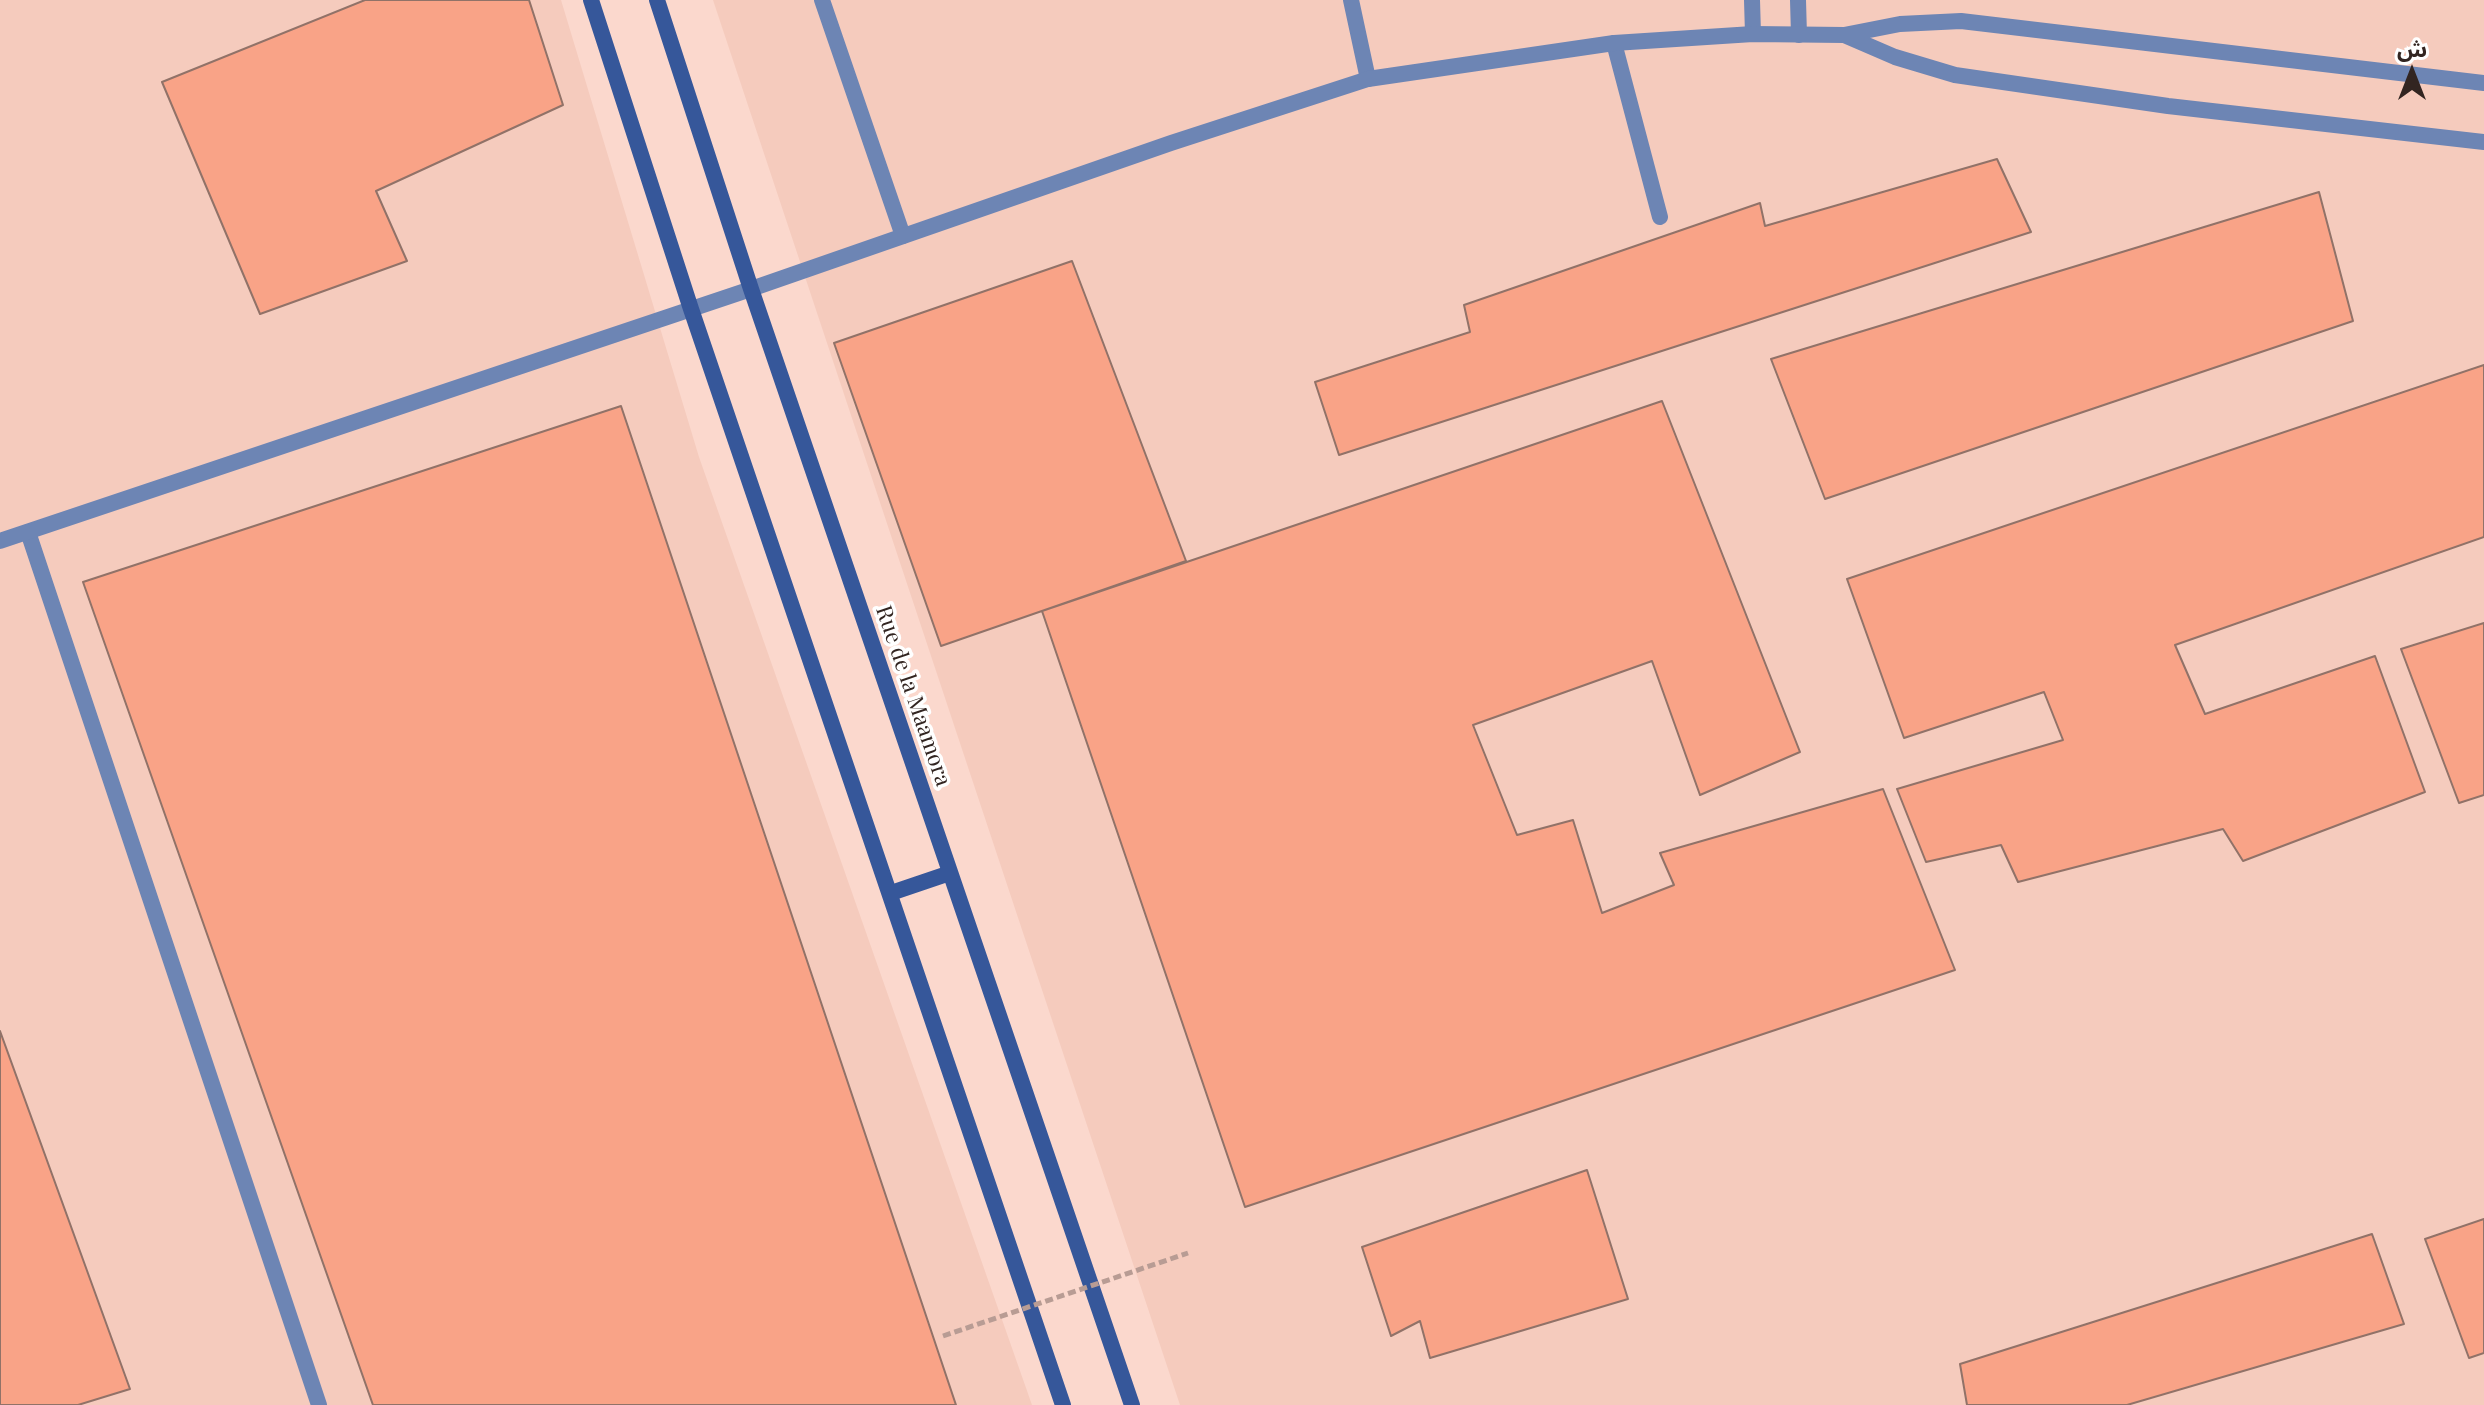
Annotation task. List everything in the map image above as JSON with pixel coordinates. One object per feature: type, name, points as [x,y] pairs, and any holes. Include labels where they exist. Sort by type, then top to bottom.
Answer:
[{"type":"street","points":[[591,0],[691,309],[1063,1405]]},
{"type":"street","name":"Rue de la Maamora","points":[[657,0],[751,289],[1132,1405]]},
{"type":"street","points":[[822,0],[903,236]]},
{"type":"street","points":[[1351,0],[1368,79]]},
{"type":"street","points":[[1752,0],[1753,34]]},
{"type":"street","points":[[1798,0],[1799,35]]},
{"type":"street","points":[[0,541],[1368,79],[1614,43],[1753,34],[1844,35],[1900,24],[1961,21],[2484,83]]},
{"type":"street","points":[[1844,35],[1895,57],[1955,75],[2168,106],[2484,142]]},
{"type":"street","points":[[1614,43],[1660,217]]},
{"type":"street","points":[[28,532],[319,1405]]},
{"type":"street","points":[[891,893],[950,873]]},
{"type":"path","points":[[943,1336],[1188,1253]]},
{"type":"shaded area","points":[[0,0],[561,0],[699,457],[1032,1405],[0,1405]]},
{"type":"shaded area","points":[[713,0],[2484,0],[2484,1405],[1180,1405]]},
{"type":"building","points":[[365,0],[529,0],[563,105],[376,191],[407,261],[260,314],[162,82]]},
{"type":"building","points":[[1997,159],[2031,232],[1339,455],[1315,382],[1470,332],[1464,305],[1760,203],[1765,226]]},
{"type":"building","points":[[2319,192],[2353,321],[1825,499],[1771,359]]},
{"type":"building","points":[[1072,261],[1186,561],[941,646],[834,343]]},
{"type":"building","points":[[2484,365],[2484,537],[2175,645],[2205,714],[2375,656],[2425,792],[2243,861],[2223,829],[2018,882],[2001,845],[1926,862],[1897,789],[2063,740],[2044,692],[1904,738],[1847,579]]},
{"type":"building","points":[[1662,401],[1800,752],[1700,795],[1652,661],[1473,725],[1517,835],[1573,820],[1602,913],[1674,885],[1660,853],[1883,789],[1955,970],[1245,1207],[1042,611]]},
{"type":"building","points":[[621,406],[956,1405],[373,1405],[83,582]]},
{"type":"building","points":[[2484,623],[2484,795],[2459,803],[2401,649]]},
{"type":"building","points":[[0,1031],[130,1389],[78,1405],[0,1405]]},
{"type":"building","points":[[1587,1170],[1628,1299],[1430,1358],[1420,1321],[1391,1336],[1362,1247]]},
{"type":"building","points":[[2484,1219],[2484,1353],[2469,1358],[2425,1239]]},
{"type":"building","points":[[2372,1234],[2404,1324],[2127,1405],[1967,1405],[1960,1364]]}]
